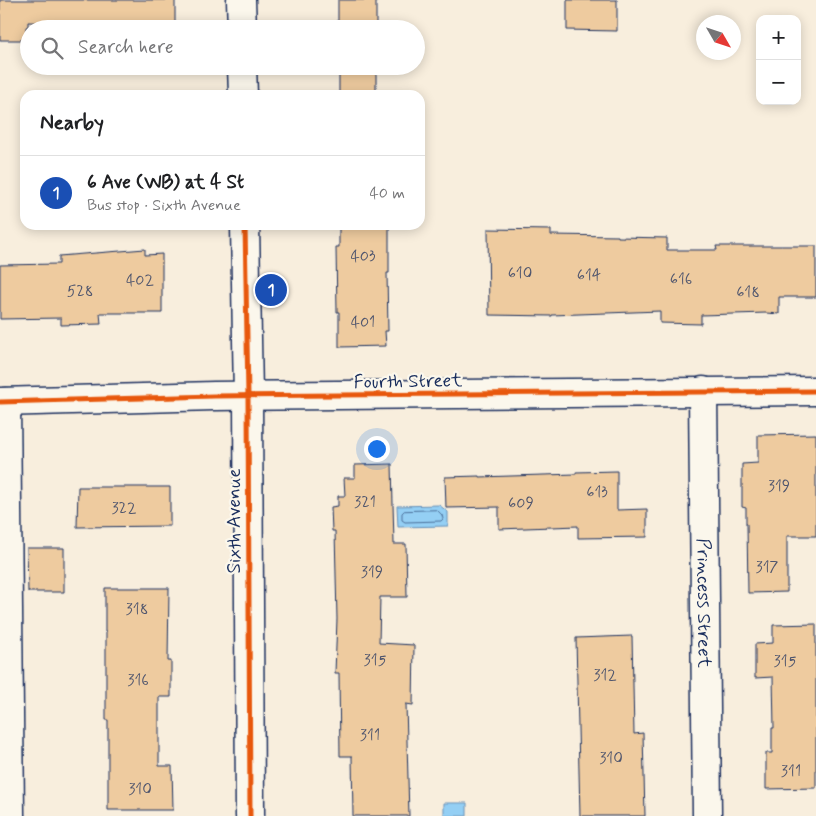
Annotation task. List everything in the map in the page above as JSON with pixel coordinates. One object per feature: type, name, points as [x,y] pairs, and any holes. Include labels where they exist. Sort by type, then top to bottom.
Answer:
[{"type":"street","points":[[241,0],[242,20]]},
{"type":"street","points":[[242,75],[243,90]]},
{"type":"street","name":"Sixth Avenue","points":[[245,230],[248,396],[250,816]]},
{"type":"street","name":"Princess Street","points":[[703,391],[706,816]]},
{"type":"street","name":"Fourth Street","points":[[3,402],[248,396],[816,391]]},
{"type":"street","points":[[3,402],[10,816]]},
{"type":"water","points":[[439,505],[448,512],[448,526],[398,527],[397,506]]},
{"type":"water","points":[[444,803],[467,803],[467,816],[444,816]]},
{"type":"building","points":[[0,0],[175,0],[175,20],[20,20],[20,40],[0,40]]},
{"type":"building","points":[[338,0],[376,0],[376,20],[338,20]]},
{"type":"building","points":[[567,0],[617,0],[617,31],[567,30]]},
{"type":"building","points":[[339,75],[376,75],[376,90],[339,90]]},
{"type":"building","points":[[488,229],[551,230],[551,235],[667,238],[667,250],[717,250],[716,246],[816,246],[816,297],[779,297],[779,314],[701,315],[701,324],[660,323],[660,311],[552,316],[489,315]]},
{"type":"building","points":[[339,230],[389,230],[389,273],[387,273],[388,331],[385,331],[386,346],[339,347],[336,247],[339,247]]},
{"type":"building","points":[[145,249],[145,255],[162,254],[162,313],[100,313],[101,324],[61,325],[61,318],[0,319],[0,265],[59,264],[59,256]]},
{"type":"building","points":[[816,434],[816,536],[787,536],[787,592],[748,593],[747,524],[746,508],[742,507],[742,464],[758,463],[758,435]]},
{"type":"building","points":[[392,464],[394,544],[406,544],[407,597],[380,597],[379,643],[414,645],[413,705],[406,704],[409,816],[353,816],[352,756],[340,756],[339,673],[335,673],[337,619],[335,531],[332,531],[331,507],[338,506],[338,496],[345,496],[344,478],[355,478],[355,465]]},
{"type":"building","points":[[617,471],[617,510],[647,509],[647,537],[578,538],[578,526],[499,529],[499,507],[446,508],[445,477],[576,474],[576,472]]},
{"type":"building","points":[[78,487],[170,487],[170,526],[77,527]]},
{"type":"building","points":[[27,548],[64,548],[64,592],[28,592]]},
{"type":"building","points":[[105,588],[169,588],[168,661],[171,661],[171,697],[159,697],[159,766],[172,766],[173,810],[108,810]]},
{"type":"building","points":[[816,624],[816,788],[766,789],[766,753],[772,753],[772,728],[774,728],[773,677],[755,678],[755,644],[773,643],[773,625]]},
{"type":"building","points":[[632,636],[634,734],[643,733],[645,816],[580,816],[576,638]]},
{"type":"cycle path","points":[[245,230],[248,396],[250,816]]},
{"type":"cycle path","points":[[0,402],[214,396],[816,391]]},
{"type":"place","name":"6 Ave (WB) at 4 St","points":[[271,290]]}]
